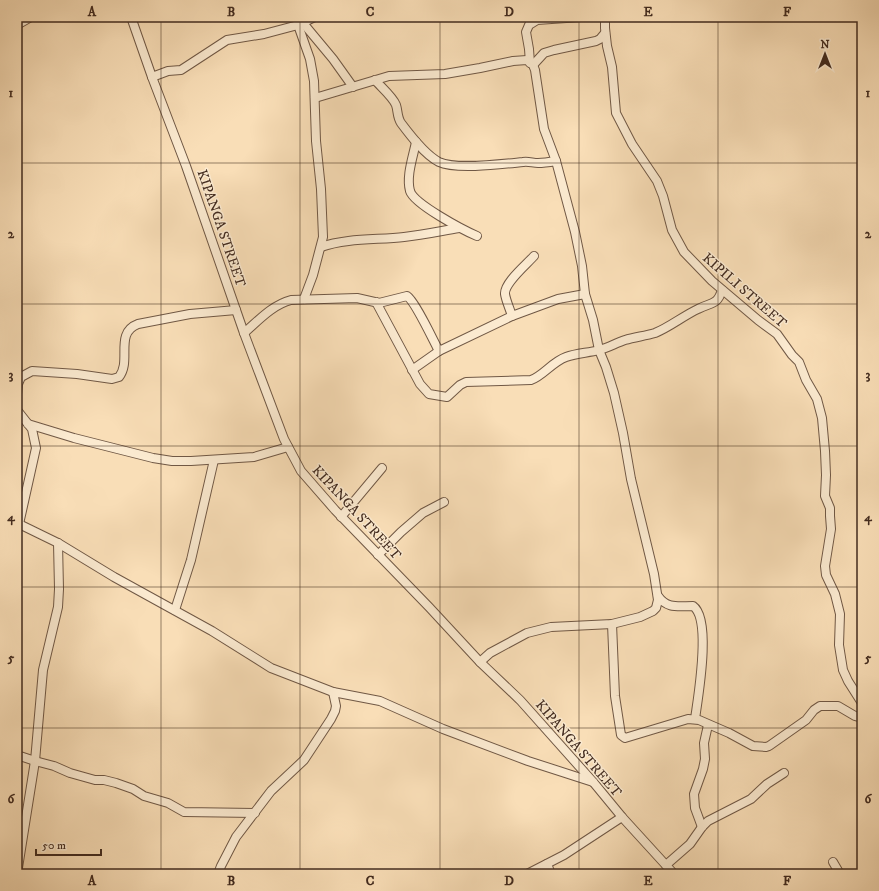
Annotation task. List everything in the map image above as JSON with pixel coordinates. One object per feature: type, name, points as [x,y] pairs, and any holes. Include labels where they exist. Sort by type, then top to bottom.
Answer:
[{"type":"street","points":[[17,25],[31,17]]},
{"type":"street","name":"KIPANGA STREET","points":[[131,17],[186,166],[244,333],[284,439],[301,471],[341,517],[429,607],[480,662],[520,700],[674,874]]},
{"type":"street","points":[[152,77],[168,71],[181,70],[227,40],[264,34],[315,17]]},
{"type":"street","points":[[480,662],[490,653],[527,633],[551,627],[612,624],[646,615],[653,611],[657,604],[658,596],[654,574],[631,479],[623,433],[614,394],[599,350],[593,320],[585,294],[582,266],[577,241],[556,161],[544,129],[535,70],[531,64],[526,32],[529,25],[537,20],[581,17]]},
{"type":"street","name":"KIPILI STREET","points":[[605,17],[606,33],[612,66],[616,113],[632,144],[657,181],[663,196],[672,230],[684,252],[722,290],[777,334],[799,362],[806,380],[817,399],[822,418],[825,451],[825,496],[830,508],[831,529],[825,566],[826,574],[835,594],[840,614],[839,645],[843,670],[862,703]]},
{"type":"street","points":[[301,22],[333,59],[354,87]]},
{"type":"street","points":[[301,22],[313,71],[323,238],[313,275],[304,299]]},
{"type":"street","points":[[531,64],[544,53],[596,41],[606,33]]},
{"type":"street","points":[[315,98],[389,76],[445,74],[524,60],[531,64]]},
{"type":"street","points":[[374,80],[394,102],[400,121],[416,142],[434,159],[445,165],[513,164],[524,162],[540,163],[556,161]]},
{"type":"street","points":[[416,142],[409,176],[412,194],[416,200],[459,228],[477,236]]},
{"type":"street","points":[[321,247],[365,240],[405,237],[459,228]]},
{"type":"street","points":[[512,316],[505,294],[506,289],[513,278],[534,256]]},
{"type":"street","points":[[376,302],[420,384],[429,394],[447,397],[460,385],[466,382],[530,380],[535,378],[554,363],[565,358],[582,352],[599,350],[626,340],[661,330],[699,308],[716,302],[720,298],[722,290]]},
{"type":"street","points":[[412,370],[439,351],[512,316],[558,299],[585,294]]},
{"type":"street","points":[[244,333],[273,308],[281,303],[291,300],[357,298],[382,302],[405,296],[409,297],[439,351]]},
{"type":"street","points":[[17,394],[18,384],[21,377],[32,371],[77,374],[112,379],[119,377],[122,371],[125,336],[131,327],[138,324],[190,314],[236,310]]},
{"type":"street","points":[[17,410],[32,429],[36,448],[18,524],[58,543],[114,577],[212,631],[271,668],[333,692],[380,701],[443,729],[528,761],[594,783]]},
{"type":"street","points":[[28,424],[74,438],[153,458],[172,461],[254,457],[288,447]]},
{"type":"street","points":[[175,610],[191,560],[214,460]]},
{"type":"street","points":[[341,517],[382,468]]},
{"type":"street","points":[[378,555],[423,513],[444,502]]},
{"type":"street","points":[[17,874],[35,761],[44,670],[58,607],[58,543]]},
{"type":"street","points":[[658,596],[662,603],[666,605],[693,606],[698,612],[702,630],[703,657],[695,719]]},
{"type":"street","points":[[612,624],[615,696],[622,736],[627,738],[655,728],[688,719],[695,719],[729,733],[753,746],[766,747],[806,720],[814,710],[820,706],[838,706],[855,716],[862,718]]},
{"type":"street","points":[[218,874],[236,837],[271,792],[304,760],[331,719],[336,706],[333,692]]},
{"type":"street","points":[[702,827],[695,808],[694,794],[703,769],[705,759],[704,743],[708,725]]},
{"type":"street","points":[[17,755],[54,766],[70,773],[95,780],[104,780],[116,783],[133,789],[144,796],[168,802],[184,812],[255,813]]},
{"type":"street","points":[[666,865],[690,844],[708,821],[751,799],[767,784],[784,773]]},
{"type":"street","points":[[527,874],[564,855],[622,817]]},
{"type":"street","points":[[833,862],[840,874]]},
{"type":"street","points":[[547,864],[552,874]]}]
